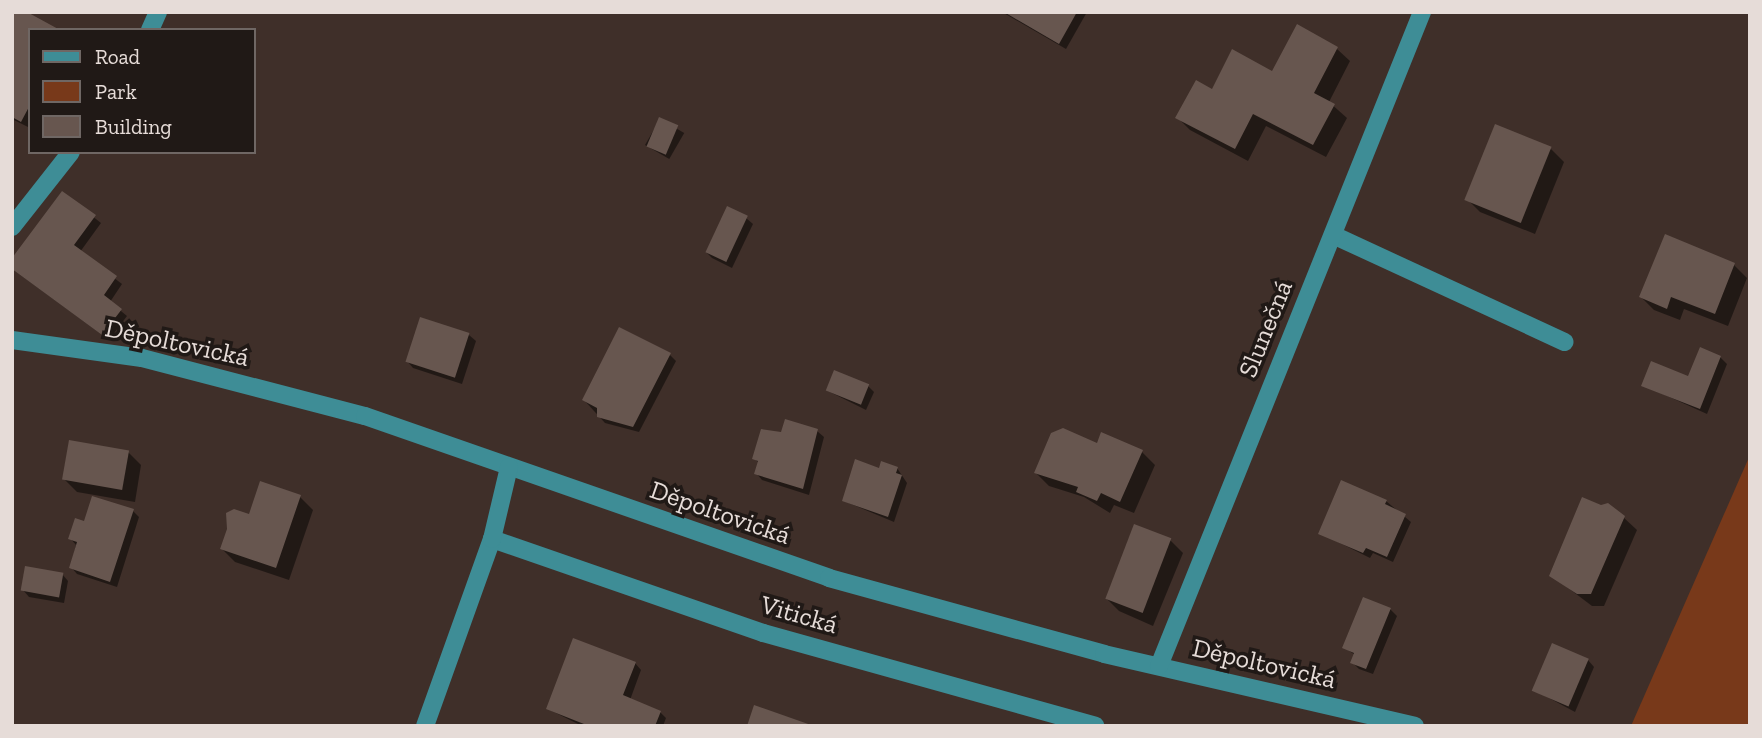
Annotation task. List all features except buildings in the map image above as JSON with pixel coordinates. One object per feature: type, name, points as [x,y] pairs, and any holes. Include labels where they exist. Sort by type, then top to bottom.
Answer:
[{"type":"street","points":[[151,28],[158,12]]},
{"type":"street","name":"Slunečná","points":[[1159,666],[1422,12]]},
{"type":"street","points":[[12,228],[69,154]]},
{"type":"street","points":[[1333,235],[1565,342]]},
{"type":"street","name":"Děpoltovická","points":[[12,340],[142,358],[365,416],[829,578],[1159,666],[1415,726]]},
{"type":"street","points":[[425,726],[492,540],[509,467]]},
{"type":"street","name":"Vitická","points":[[492,540],[763,633],[1095,726]]},
{"type":"green space","points":[[1750,455],[1750,726],[1631,726]]}]
